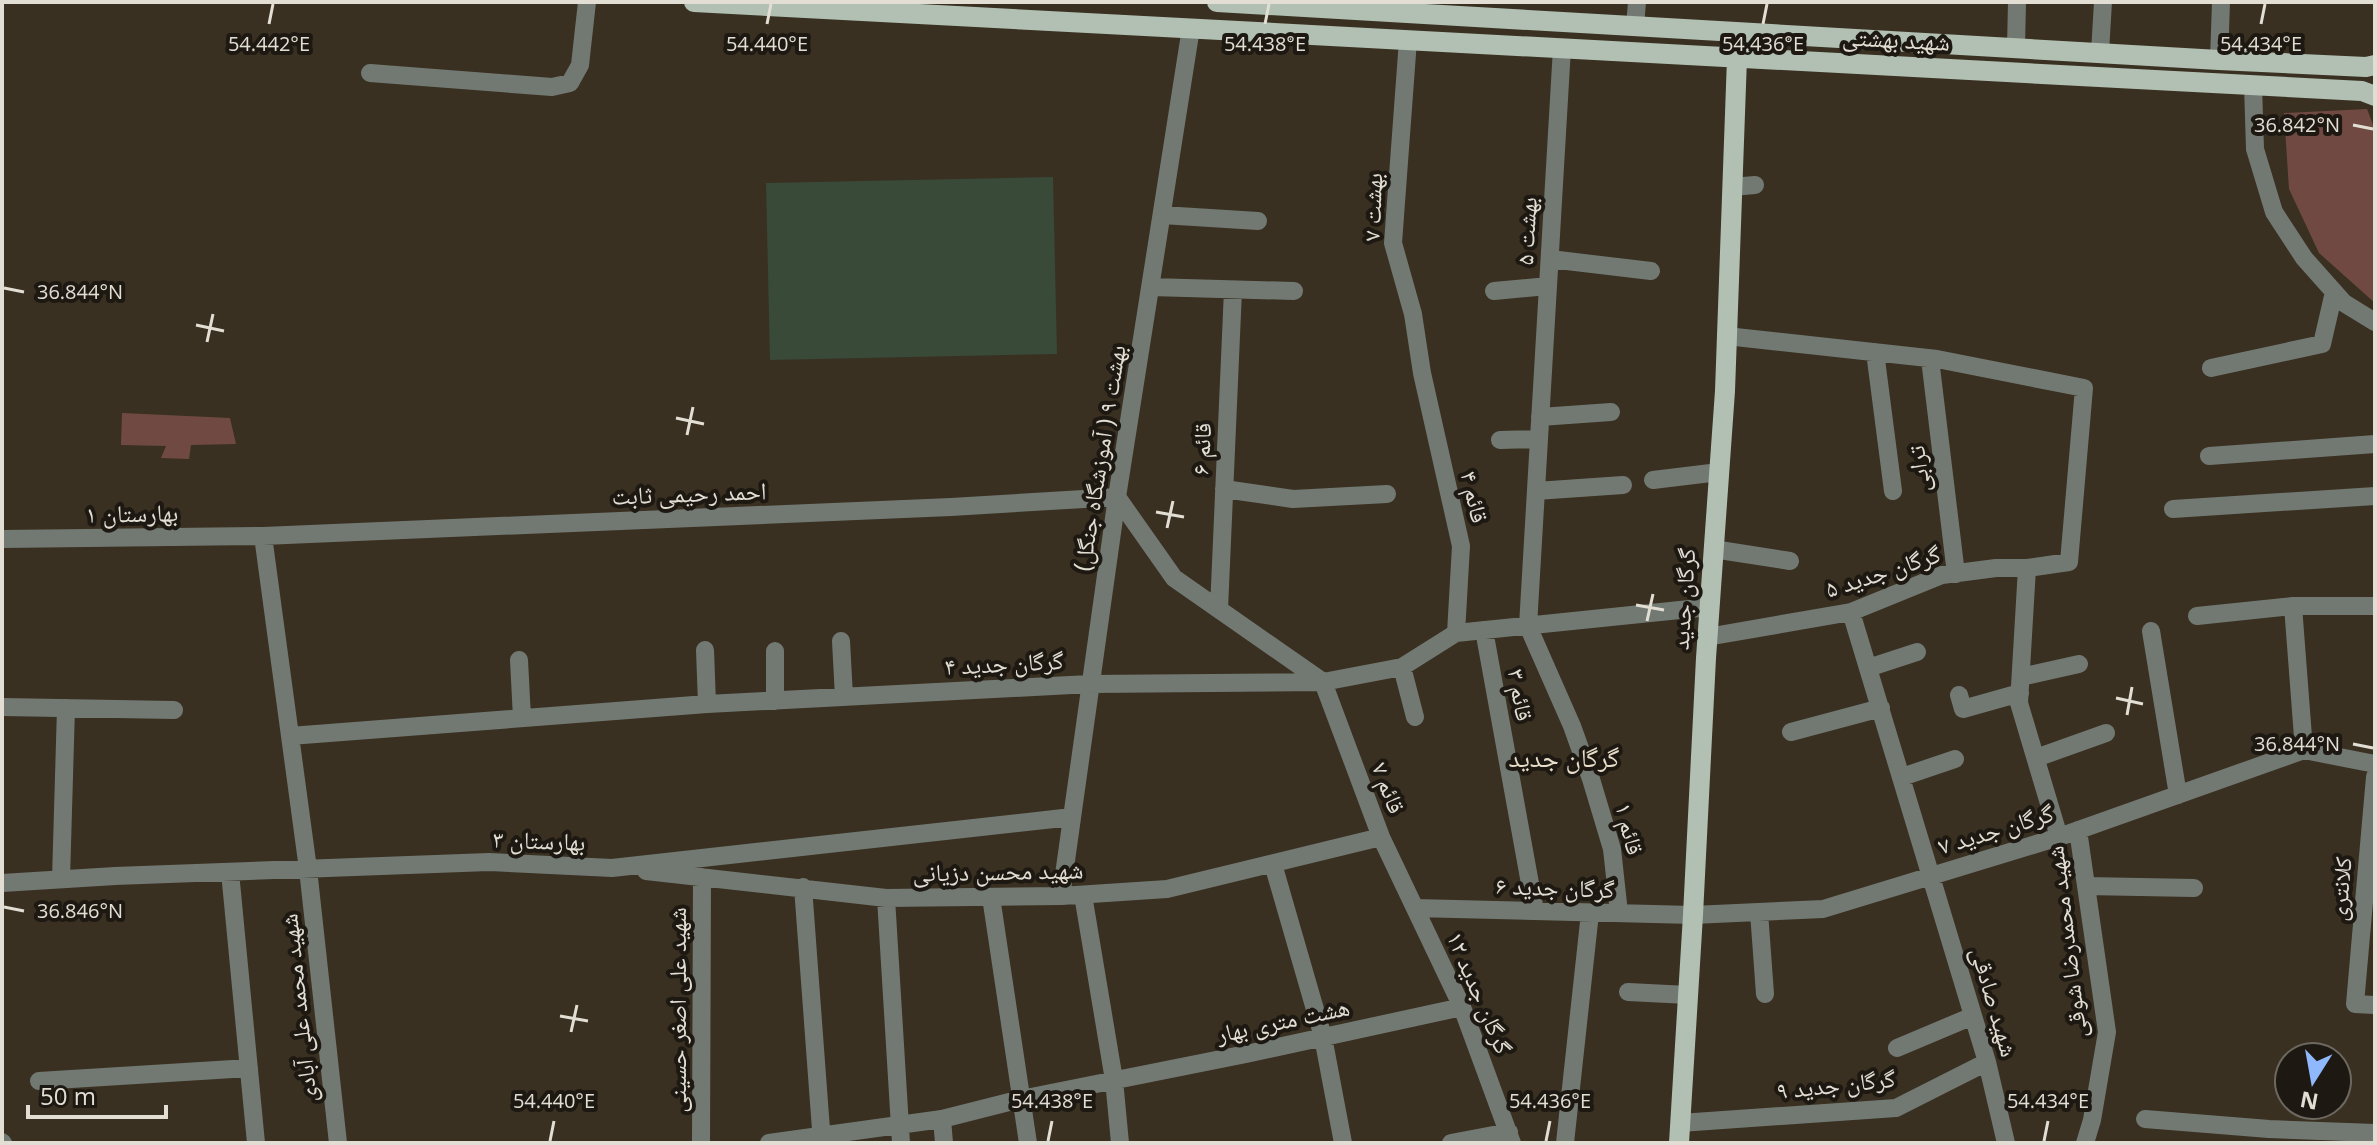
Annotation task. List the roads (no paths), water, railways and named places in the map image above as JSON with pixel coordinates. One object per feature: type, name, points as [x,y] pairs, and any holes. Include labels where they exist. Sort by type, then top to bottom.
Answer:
[{"type":"main road","name":"شهید بهشتی","points":[[694,2],[779,4],[2362,91],[2375,96]]},
{"type":"main road","name":"شهید بهشتی","points":[[1217,2],[1332,5],[2219,60],[2375,65]]},
{"type":"main road","points":[[1913,67],[1914,42]]},
{"type":"main road","name":"گرگان جدید","points":[[1680,1133],[1719,472],[1737,58]]},
{"type":"main road","points":[[2258,86],[2261,61]]},
{"type":"street","points":[[370,73],[552,87],[570,83],[580,65],[587,2]]},
{"type":"street","points":[[1635,26],[1637,2]]},
{"type":"street","points":[[2016,47],[2017,2]]},
{"type":"street","points":[[2100,52],[2103,2]]},
{"type":"street","points":[[2219,60],[2221,2]]},
{"type":"street","name":"بهشت ۹ ( آموزشگاه جنگل)","points":[[1061,896],[1117,497],[1191,28]]},
{"type":"street","name":"بهشت ۷","points":[[1408,40],[1393,243],[1413,314],[1422,373]]},
{"type":"street","name":"بهشت ۵","points":[[1528,626],[1562,48]]},
{"type":"street","points":[[2258,86],[2255,149],[2274,212],[2304,258],[2344,303],[2375,322]]},
{"type":"street","points":[[1732,187],[1755,185]]},
{"type":"street","points":[[1162,215],[1258,221]]},
{"type":"street","points":[[1550,259],[1651,271]]},
{"type":"street","points":[[1494,291],[1548,286]]},
{"type":"street","points":[[1151,287],[1294,291]]},
{"type":"street","name":"قائم ۶","points":[[1219,609],[1233,290]]},
{"type":"street","points":[[2211,368],[2322,344],[2334,292]]},
{"type":"street","points":[[1726,336],[1934,359]]},
{"type":"street","points":[[1875,352],[1893,491]]},
{"type":"street","name":"گرگان جدید ۵","points":[[1707,637],[1851,612],[1942,575],[2069,562],[2084,388],[1934,359]]},
{"type":"street","name":"ترابی","points":[[1934,359],[1956,574]]},
{"type":"street","name":"قائم ۴","points":[[1422,373],[1461,546],[1456,633]]},
{"type":"street","points":[[1540,417],[1611,412]]},
{"type":"street","points":[[1500,440],[1539,439]]},
{"type":"street","points":[[2209,456],[2375,444]]},
{"type":"street","points":[[1653,480],[1719,472]]},
{"type":"street","points":[[1536,491],[1623,485]]},
{"type":"street","points":[[1224,489],[1293,499],[1387,494]]},
{"type":"street","points":[[2173,509],[2375,496]]},
{"type":"street","points":[[1117,497],[1174,578],[1323,682]]},
{"type":"street","name":"احمد رحیمی ثابت","points":[[263,536],[1117,497]]},
{"type":"street","name":"۱ بهارستان","points":[[2,539],[263,536]]},
{"type":"street","name":"شهید محمد علی آبادی","points":[[263,536],[308,869],[338,1143]]},
{"type":"street","points":[[1713,549],[1790,561]]},
{"type":"street","points":[[2027,568],[2019,703],[2059,837]]},
{"type":"street","points":[[2293,606],[2304,750],[2375,764]]},
{"type":"street","points":[[2197,616],[2293,606],[2374,606]]},
{"type":"street","name":"گرگان جدید ۴","points":[[290,736],[707,704],[1090,684],[1323,682],[1402,667],[1456,633],[1709,607]]},
{"type":"street","name":"شهید صادقی","points":[[1851,612],[1987,1062],[2006,1143]]},
{"type":"street","name":"۱ قائم","points":[[1528,626],[1572,726],[1591,779],[1612,849],[1619,913]]},
{"type":"street","name":"۳ قائم","points":[[1484,630],[1535,911]]},
{"type":"street","points":[[2151,631],[2178,795]]},
{"type":"street","points":[[841,641],[844,697]]},
{"type":"street","points":[[705,650],[707,704]]},
{"type":"street","points":[[775,651],[775,701]]},
{"type":"street","points":[[1868,668],[1917,652]]},
{"type":"street","points":[[519,660],[522,718]]},
{"type":"street","points":[[1959,695],[1963,709],[2079,664]]},
{"type":"street","points":[[1402,667],[1415,717]]},
{"type":"street","name":"۷ قائم","points":[[1323,682],[1381,837],[1415,908]]},
{"type":"street","points":[[2,707],[174,710]]},
{"type":"street","points":[[61,879],[66,708]]},
{"type":"street","points":[[1791,732],[1881,708]]},
{"type":"street","points":[[2036,758],[2106,733]]},
{"type":"street","name":"گرگان جدید ۷","points":[[1693,915],[1823,909],[2059,837],[2304,750]]},
{"type":"street","points":[[1902,777],[1955,759]]},
{"type":"street","name":"کلانتری","points":[[2375,777],[2355,1004],[2375,1005]]},
{"type":"street","name":"بهارستان ۳","points":[[2,883],[489,862],[612,868],[1072,817]]},
{"type":"street","name":"شهید محمدرضا شوقی","points":[[2078,830],[2107,1032],[2085,1143]]},
{"type":"street","name":"شهید محسن دزیانی","points":[[612,868],[886,898],[1061,896],[1167,889],[1381,837]]},
{"type":"street","points":[[1273,864],[1323,1037],[1343,1143]]},
{"type":"street","points":[[230,872],[256,1143]]},
{"type":"street","name":"شهید علی اصغر حسینی","points":[[701,1143],[702,877]]},
{"type":"street","points":[[2086,886],[2194,888]]},
{"type":"street","points":[[803,887],[822,1140]]},
{"type":"street","points":[[1083,895],[1114,1080],[1120,1143]]},
{"type":"street","points":[[991,897],[1028,1143]]},
{"type":"street","points":[[886,898],[901,1143]]},
{"type":"street","name":"گرگان جدید ۶","points":[[1415,908],[1693,915]]},
{"type":"street","name":"گرگان جدید ۱۲","points":[[1415,908],[1462,1007],[1510,1138]]},
{"type":"street","points":[[1759,912],[1765,994]]},
{"type":"street","points":[[1565,1143],[1590,913]]},
{"type":"street","points":[[1628,992],[1688,995]]},
{"type":"street","name":"هشت متری بهار","points":[[769,1143],[822,1140],[942,1119],[1021,1099],[1462,1007]]},
{"type":"street","points":[[1897,1048],[1973,1016]]},
{"type":"street","name":"گرگان جدید ۹","points":[[1680,1133],[1896,1108],[1987,1062]]},
{"type":"street","points":[[39,1081],[249,1068]]},
{"type":"street","points":[[942,1119],[944,1143]]},
{"type":"street","points":[[2145,1119],[2269,1136],[2375,1133]]},
{"type":"street","points":[[1451,1143],[1510,1138]]},
{"type":"district","name":"گرگان جدید","points":[[1564,758]]}]
